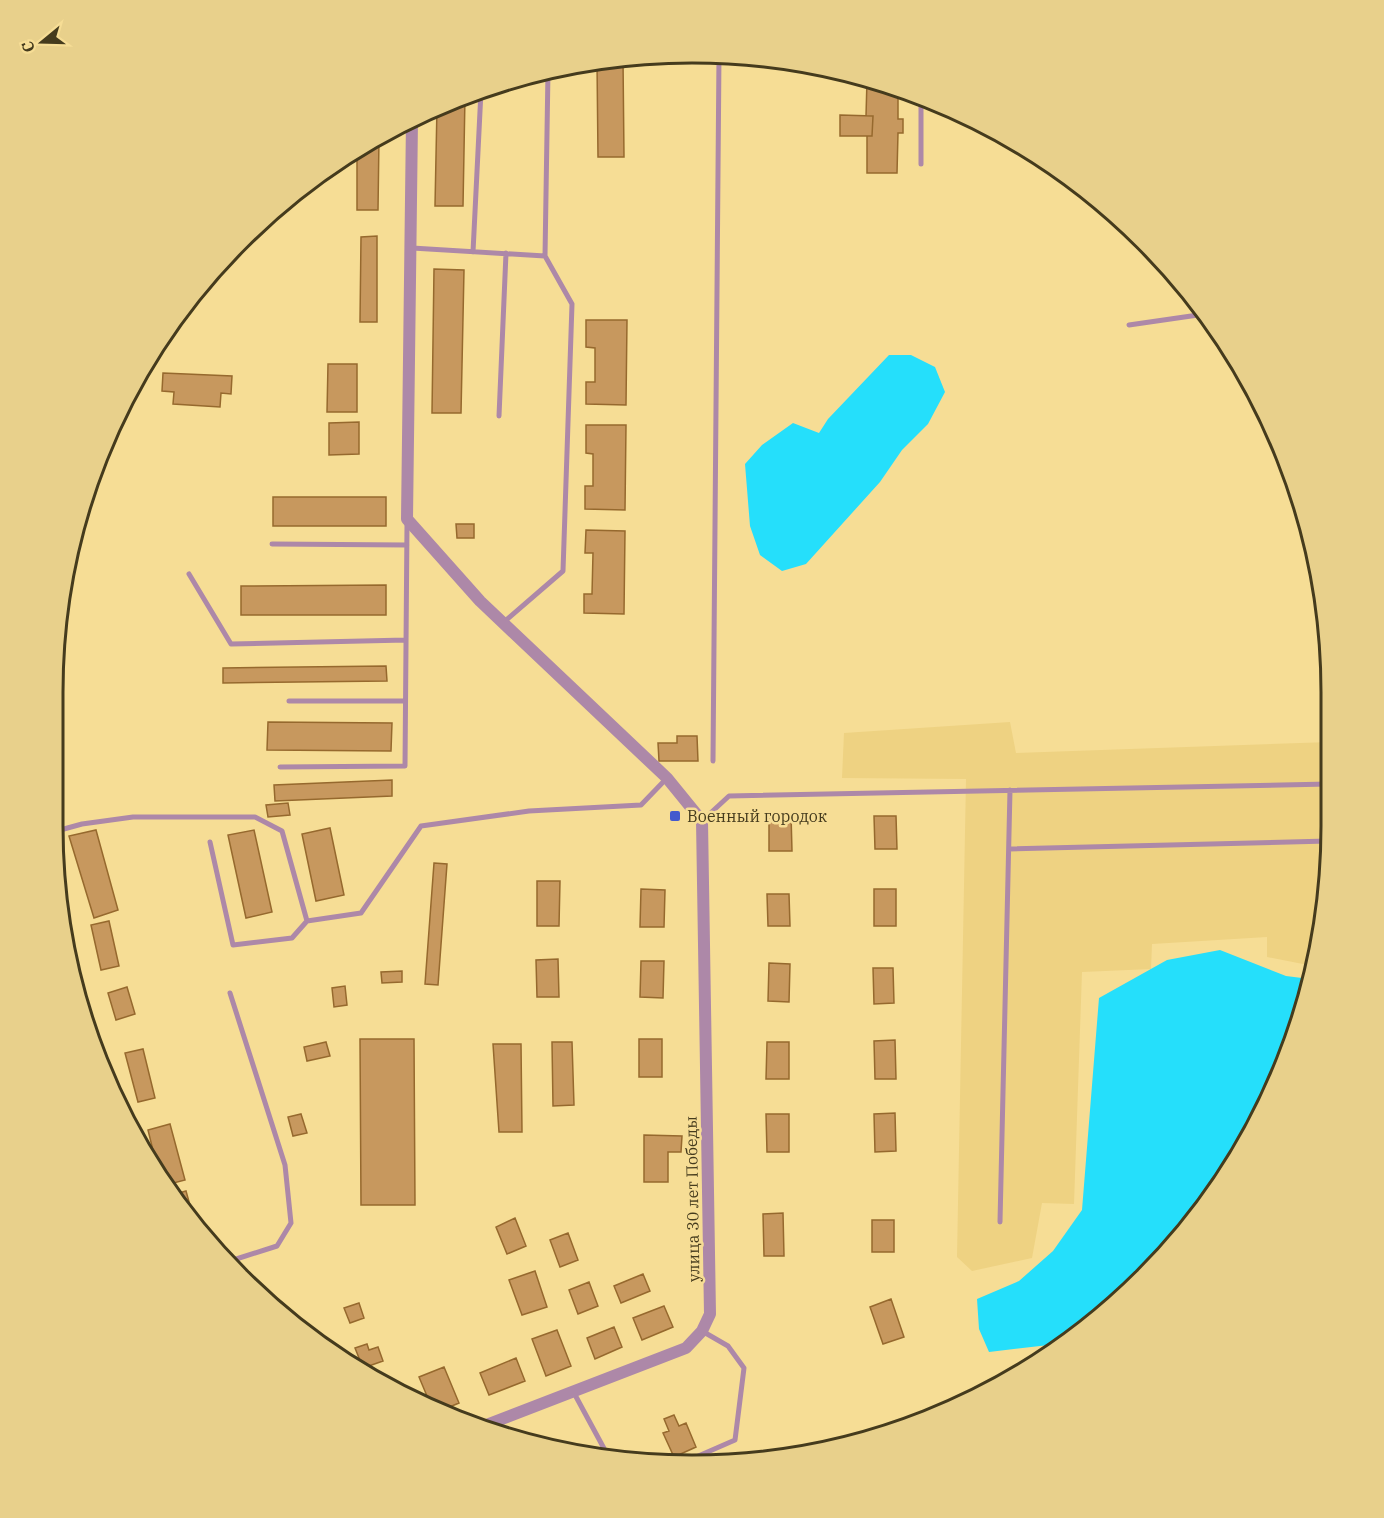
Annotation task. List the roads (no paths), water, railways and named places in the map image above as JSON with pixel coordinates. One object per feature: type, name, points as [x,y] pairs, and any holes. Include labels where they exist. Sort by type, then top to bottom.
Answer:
[{"type":"street","points":[[412,129],[407,519],[480,601],[667,778],[702,821]]},
{"type":"street","name":"улица 30 лет Победы","points":[[702,821],[710,1314],[702,1332]]},
{"type":"street","points":[[491,1422],[686,1348],[702,1332]]},
{"type":"lane","points":[[713,761],[719,64]]},
{"type":"lane","points":[[503,623],[563,571],[572,304],[545,256],[548,80]]},
{"type":"lane","points":[[473,252],[481,100]]},
{"type":"lane","points":[[921,106],[921,164]]},
{"type":"lane","points":[[410,248],[545,256]]},
{"type":"lane","points":[[499,416],[506,253]]},
{"type":"lane","points":[[1130,325],[1196,315]]},
{"type":"lane","points":[[280,767],[405,766],[407,519]]},
{"type":"lane","points":[[272,544],[407,545]]},
{"type":"lane","points":[[189,574],[231,644],[406,640]]},
{"type":"lane","points":[[289,701],[405,701]]},
{"type":"lane","points":[[210,842],[233,945],[292,938],[307,921],[361,913],[421,826],[529,811],[641,805],[667,778]]},
{"type":"lane","points":[[702,821],[729,796],[1321,784]]},
{"type":"lane","points":[[1000,1222],[1010,790]]},
{"type":"lane","points":[[63,829],[82,824],[133,817],[255,817],[282,831],[307,921]]},
{"type":"lane","points":[[1009,849],[1321,841]]},
{"type":"lane","points":[[230,993],[285,1165],[291,1223],[277,1246],[236,1259]]},
{"type":"lane","points":[[701,1455],[735,1440],[744,1368],[728,1346],[702,1332]]},
{"type":"lane","points":[[573,1391],[604,1449]]},
{"type":"water","points":[[889,355],[911,355],[935,367],[945,392],[928,424],[902,450],[880,482],[806,564],[782,571],[760,555],[750,526],[745,464],[762,445],[793,423],[819,433],[828,419]]},
{"type":"water","points":[[1220,950],[1286,976],[1302,978],[1288,1028],[1273,1067],[1237,1141],[1215,1175],[1165,1241],[1137,1271],[1107,1299],[1046,1345],[989,1352],[979,1329],[977,1299],[1019,1281],[1053,1251],[1082,1210],[1099,998],[1167,960]]},
{"type":"place","name":"Военный городок","points":[[675,816]]}]
